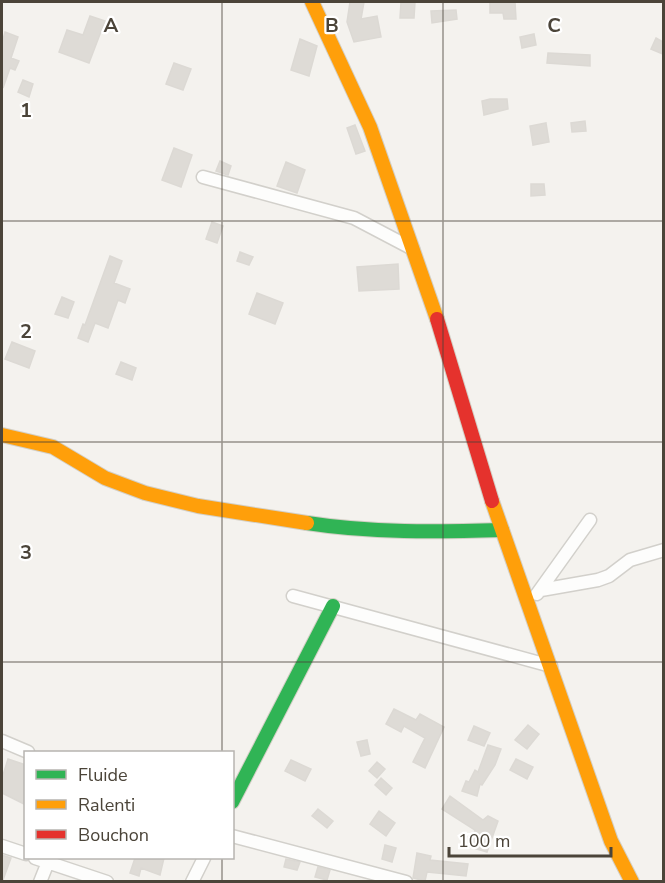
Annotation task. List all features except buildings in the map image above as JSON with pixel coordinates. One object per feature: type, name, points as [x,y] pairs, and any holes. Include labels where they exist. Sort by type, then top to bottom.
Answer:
[{"type":"street","points":[[312,2],[370,127],[413,249],[502,530],[611,841],[632,882]]},
{"type":"street","points":[[203,177],[354,218],[413,249]]},
{"type":"street","points":[[2,435],[52,447],[105,478],[145,493],[198,506],[332,527],[435,532],[502,530]]},
{"type":"street","points":[[528,604],[541,590],[590,520]]},
{"type":"street","points":[[541,590],[598,580],[630,560],[663,550]]},
{"type":"street","points":[[293,596],[551,666]]},
{"type":"street","points":[[234,798],[333,606]]},
{"type":"street","points":[[2,741],[24,751]]},
{"type":"street","points":[[234,837],[406,882]]},
{"type":"street","points":[[2,846],[24,853]]},
{"type":"street","points":[[38,859],[107,882]]},
{"type":"street","points":[[192,882],[204,859]]},
{"type":"street","points":[[40,882],[48,862]]},
{"type":"traffic: fast","points":[[307,523],[380,530],[502,530]]},
{"type":"traffic: fast","points":[[234,798],[333,606]]},
{"type":"traffic: slow","points":[[312,2],[370,127],[437,319]]},
{"type":"traffic: slow","points":[[2,435],[53,447],[105,478],[145,493],[198,506],[307,523]]},
{"type":"traffic: slow","points":[[492,501],[611,841],[632,882]]},
{"type":"traffic: jam","points":[[437,319],[492,501]]}]
